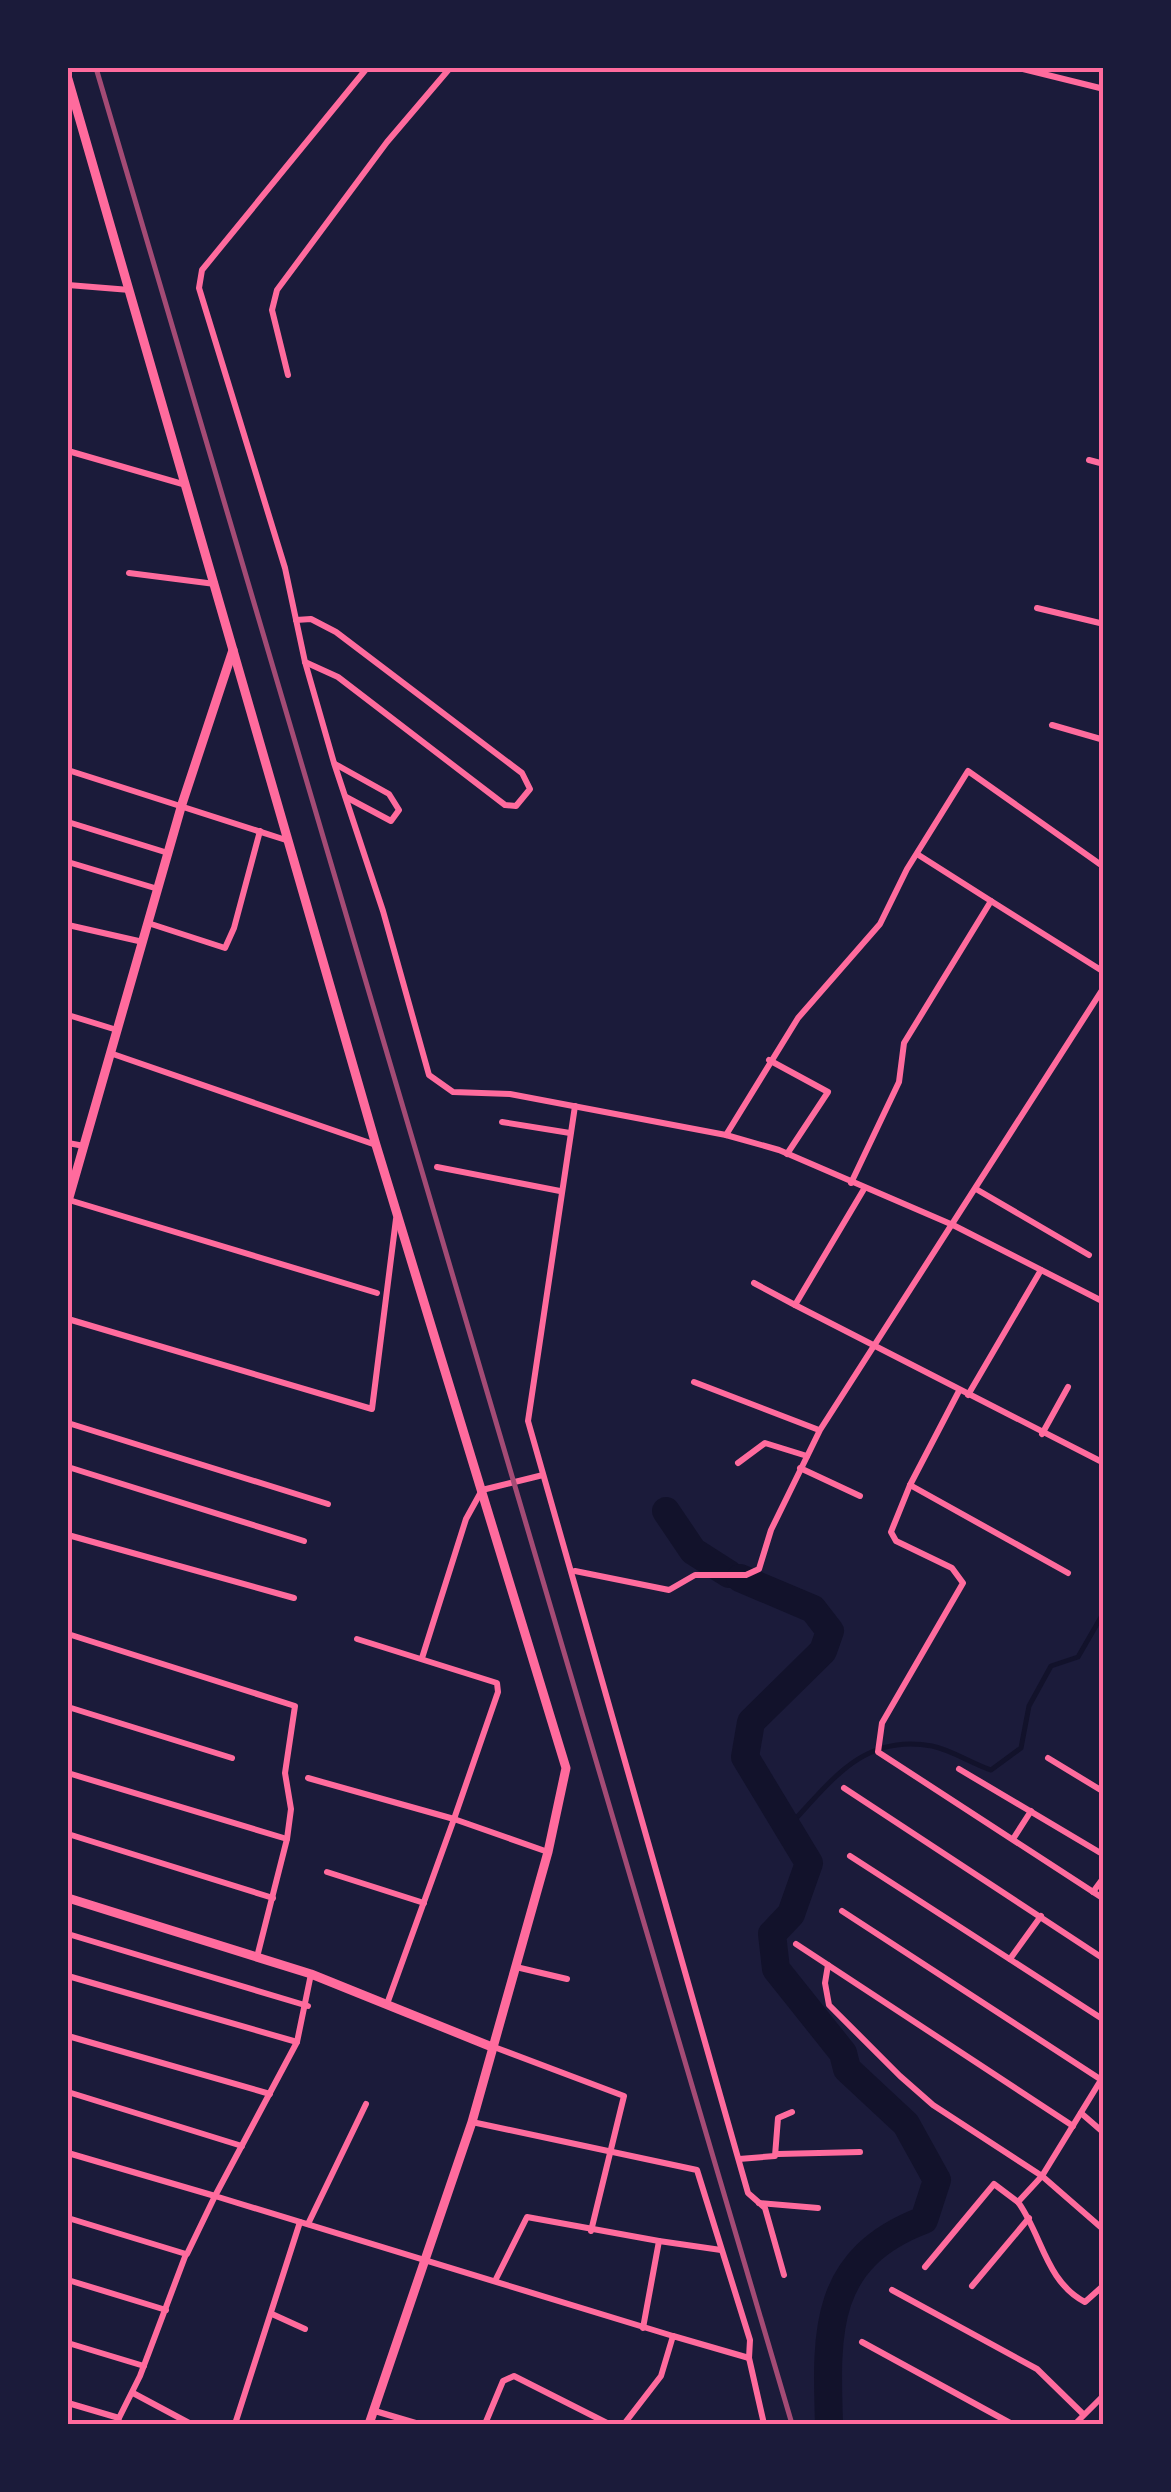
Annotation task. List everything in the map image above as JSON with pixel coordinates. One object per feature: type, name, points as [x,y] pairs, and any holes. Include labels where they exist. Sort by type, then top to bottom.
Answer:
[{"type":"street","points":[[367,68],[200,277],[200,298],[285,568],[304,662],[430,1075],[453,1092],[510,1094],[576,1106],[726,1135],[786,1154],[953,1225],[1104,1302]]},
{"type":"street","points":[[288,374],[272,310],[277,290],[387,142],[450,68]]},
{"type":"street","points":[[1019,68],[1104,89]]},
{"type":"street","points":[[68,79],[396,1213],[562,1750],[564,1787],[472,2122],[369,2424]]},
{"type":"street","points":[[68,111],[72,97]]},
{"type":"street","points":[[68,285],[130,290]]},
{"type":"street","points":[[68,450],[187,485]]},
{"type":"street","points":[[1089,460],[1104,464]]},
{"type":"street","points":[[129,573],[214,584]]},
{"type":"street","points":[[1037,608],[1104,624]]},
{"type":"street","points":[[296,620],[310,619],[336,632],[522,773],[530,789],[516,806],[505,805],[338,677],[304,662]]},
{"type":"street","points":[[234,647],[182,804],[68,1200],[376,1293]]},
{"type":"street","points":[[1052,725],[1104,740]]},
{"type":"street","points":[[334,763],[390,794],[399,810],[391,822],[344,796]]},
{"type":"street","points":[[68,770],[286,840]]},
{"type":"street","points":[[726,1135],[798,1018],[880,924],[968,771],[1104,867]]},
{"type":"street","points":[[68,822],[168,852]]},
{"type":"street","points":[[148,923],[224,948],[234,928],[260,830]]},
{"type":"street","points":[[917,854],[1104,972]]},
{"type":"street","points":[[68,862],[158,889]]},
{"type":"street","points":[[851,1183],[899,1082],[904,1044],[991,901]]},
{"type":"street","points":[[68,925],[143,942]]},
{"type":"street","points":[[574,1571],[669,1590],[696,1575],[752,1574],[759,1569],[771,1530],[820,1430],[1104,987]]},
{"type":"street","points":[[68,1015],[116,1030]]},
{"type":"street","points":[[110,1053],[376,1145]]},
{"type":"street","points":[[769,1060],[828,1092],[786,1154]]},
{"type":"street","points":[[576,1106],[528,1410],[543,1475],[574,1571],[748,2194],[766,2208],[784,2275]]},
{"type":"street","points":[[502,1122],[570,1134]]},
{"type":"street","points":[[68,1143],[84,1146]]},
{"type":"street","points":[[437,1167],[560,1191]]},
{"type":"street","points":[[795,1305],[864,1189]]},
{"type":"street","points":[[976,1189],[1089,1255]]},
{"type":"street","points":[[68,1320],[370,1410],[396,1213]]},
{"type":"street","points":[[968,1395],[1042,1270]]},
{"type":"street","points":[[754,1283],[1104,1463]]},
{"type":"street","points":[[694,1382],[820,1430]]},
{"type":"street","points":[[1042,1434],[1068,1387]]},
{"type":"street","points":[[959,1391],[910,1485],[894,1524],[893,1538],[952,1568],[963,1583],[882,1723],[878,1752],[1104,1899]]},
{"type":"street","points":[[68,1423],[328,1504]]},
{"type":"street","points":[[738,1463],[765,1443],[806,1456]]},
{"type":"street","points":[[68,1467],[304,1540]]},
{"type":"street","points":[[800,1468],[860,1496]]},
{"type":"street","points":[[422,1658],[466,1518],[482,1490],[543,1475]]},
{"type":"street","points":[[910,1485],[1068,1574]]},
{"type":"street","points":[[68,1535],[294,1598]]},
{"type":"street","points":[[68,1634],[295,1706],[285,1774],[291,1809],[287,1839],[257,1958]]},
{"type":"street","points":[[358,1639],[490,1679],[499,1686],[386,2006]]},
{"type":"street","points":[[68,1707],[232,1758]]},
{"type":"street","points":[[1048,1758],[1104,1792]]},
{"type":"street","points":[[959,1769],[1104,1854]]},
{"type":"street","points":[[68,1773],[287,1839]]},
{"type":"street","points":[[308,1778],[454,1819],[548,1852]]},
{"type":"street","points":[[844,1788],[1104,1958]]},
{"type":"street","points":[[1013,1839],[1032,1812]]},
{"type":"street","points":[[68,1834],[273,1898]]},
{"type":"street","points":[[850,1856],[1104,2020]]},
{"type":"street","points":[[327,1872],[424,1903]]},
{"type":"street","points":[[1093,1892],[1104,1876]]},
{"type":"street","points":[[68,1898],[310,1974],[624,2096],[591,2231]]},
{"type":"street","points":[[842,1911],[1102,2077],[1042,2176],[1018,2202]]},
{"type":"street","points":[[1010,1960],[1041,1916]]},
{"type":"street","points":[[68,1934],[308,2006]]},
{"type":"street","points":[[796,1944],[1072,2126]]},
{"type":"street","points":[[828,1965],[824,1983],[829,2005],[900,2076],[932,2105],[1042,2176],[1104,2230]]},
{"type":"street","points":[[515,1966],[567,1979]]},
{"type":"street","points":[[68,2402],[118,2421],[144,2366],[186,2254],[298,2042],[308,2006],[310,1974]]},
{"type":"street","points":[[68,1976],[298,2042]]},
{"type":"street","points":[[68,2036],[270,2094]]},
{"type":"street","points":[[68,2092],[242,2146]]},
{"type":"street","points":[[235,2424],[304,2223],[366,2104]]},
{"type":"street","points":[[778,2154],[778,2120],[792,2112]]},
{"type":"street","points":[[1080,2113],[1104,2132]]},
{"type":"street","points":[[472,2122],[612,2155],[697,2170],[750,2340],[749,2358],[764,2424]]},
{"type":"street","points":[[739,2158],[860,2152]]},
{"type":"street","points":[[68,2153],[749,2358]]},
{"type":"street","points":[[925,2267],[994,2184],[1018,2202],[1030,2218],[1060,2284],[1086,2302],[1104,2285]]},
{"type":"street","points":[[758,2203],[818,2208]]},
{"type":"street","points":[[496,2279],[527,2217],[591,2231],[721,2250]]},
{"type":"street","points":[[68,2218],[186,2254]]},
{"type":"street","points":[[972,2286],[1030,2218]]},
{"type":"street","points":[[643,2328],[659,2241]]},
{"type":"street","points":[[68,2280],[166,2310]]},
{"type":"street","points":[[892,2290],[1037,2369],[1084,2414]]},
{"type":"street","points":[[272,2314],[305,2329]]},
{"type":"street","points":[[624,2424],[661,2376],[672,2336]]},
{"type":"street","points":[[862,2342],[1012,2424]]},
{"type":"street","points":[[68,2343],[144,2366]]},
{"type":"street","points":[[484,2424],[504,2381],[514,2376],[609,2424]]},
{"type":"street","points":[[133,2393],[192,2424]]},
{"type":"street","points":[[1075,2424],[1104,2395]]},
{"type":"street","points":[[375,2411],[419,2424]]},
{"type":"waterway","points":[[666,1511],[693,1551],[729,1574]]},
{"type":"waterway","points":[[1104,1547],[1104,1555]]},
{"type":"waterway","points":[[740,1578],[813,1609],[830,1631],[823,1651],[751,1722],[745,1757],[809,1863],[791,1914],[772,1934],[776,1969],[843,2053],[847,2069],[906,2124],[937,2180],[924,2220],[891,2236],[866,2255],[837,2302],[828,2359],[829,2424]]},
{"type":"waterway","points":[[789,1826],[851,1764],[887,1747],[932,1746],[991,1770],[1021,1748],[1029,1706],[1051,1666],[1078,1657],[1104,1612]]},
{"type":"railway","points":[[96,68],[792,2424]]}]
